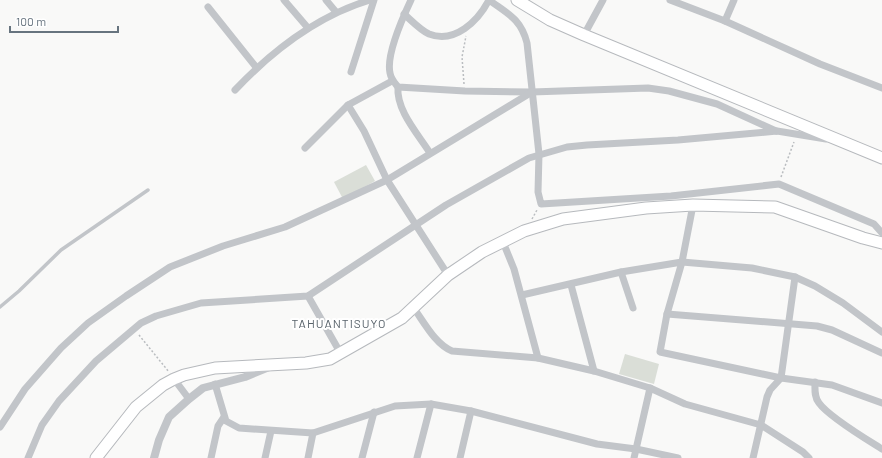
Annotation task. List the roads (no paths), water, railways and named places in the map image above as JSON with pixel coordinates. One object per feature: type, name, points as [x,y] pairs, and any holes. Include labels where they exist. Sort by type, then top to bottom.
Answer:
[{"type":"main road","points":[[517,0],[550,20],[584,35],[882,158]]},
{"type":"main road","points":[[96,458],[136,407],[163,385],[174,379],[184,375],[215,368],[274,366],[330,359],[402,318],[448,275],[482,252],[524,231],[563,219],[646,208],[693,205],[775,207],[863,238],[882,243]]},
{"type":"street","points":[[284,0],[308,28]]},
{"type":"street","points":[[326,0],[336,12]]},
{"type":"street","points":[[235,90],[256,67],[308,28],[336,12],[369,0]]},
{"type":"street","points":[[351,72],[369,0]]},
{"type":"street","points":[[411,0],[404,14],[390,59],[389,72],[392,81],[398,87],[465,91],[532,92],[655,89],[718,104],[776,131]]},
{"type":"street","points":[[404,14],[429,34],[448,35],[460,32],[469,26],[481,14],[489,0],[515,19],[523,29],[527,43],[539,154],[538,192],[541,204],[671,196],[779,184],[874,224],[882,233]]},
{"type":"street","points":[[584,35],[603,0]]},
{"type":"street","points":[[670,0],[724,21],[820,64],[882,88]]},
{"type":"street","points":[[724,21],[734,0]]},
{"type":"street","points":[[208,8],[256,67]]},
{"type":"street","points":[[305,148],[348,105],[392,81]]},
{"type":"street","points":[[398,87],[398,97],[402,108],[430,153]]},
{"type":"street","points":[[0,427],[25,389],[61,348],[113,305],[170,267],[223,246],[285,227],[387,180],[430,153],[509,108],[532,92]]},
{"type":"street","points":[[348,105],[364,130],[387,180],[415,226],[448,275]]},
{"type":"street","points":[[28,458],[42,425],[59,401],[96,361],[134,328],[156,316],[201,303],[308,296],[446,204],[528,158],[566,147],[678,140],[776,131],[845,142]]},
{"type":"street","points":[[693,205],[682,262],[667,314],[660,352],[781,378],[832,384],[854,391],[882,403]]},
{"type":"street","points":[[504,242],[522,295],[538,358]]},
{"type":"street","points":[[522,295],[622,272],[682,262],[759,269],[795,276],[815,286],[843,303],[882,332]]},
{"type":"street","points":[[622,272],[633,308]]},
{"type":"street","points":[[753,458],[770,390],[781,378],[795,276]]},
{"type":"street","points":[[571,284],[594,371]]},
{"type":"street","points":[[308,296],[341,354]]},
{"type":"street","points":[[413,307],[439,342],[452,351],[538,358],[594,371],[650,388],[685,404],[762,425],[803,452],[809,458]]},
{"type":"street","points":[[667,314],[789,325],[817,326],[832,330],[882,353]]},
{"type":"street","points":[[154,458],[159,440],[169,417],[203,388],[244,377],[274,366]]},
{"type":"street","points":[[174,379],[189,399]]},
{"type":"street","points":[[814,382],[818,402],[826,411],[882,449]]},
{"type":"street","points":[[215,384],[224,417],[230,424],[239,428],[313,433],[395,406],[431,404],[470,411],[597,444],[636,449],[678,458]]},
{"type":"street","points":[[634,458],[650,388]]},
{"type":"street","points":[[417,458],[431,404]]},
{"type":"street","points":[[460,458],[470,411]]},
{"type":"street","points":[[363,458],[374,412]]},
{"type":"street","points":[[211,458],[218,426],[224,417]]},
{"type":"street","points":[[265,458],[271,431]]},
{"type":"street","points":[[308,458],[313,433]]},
{"type":"lane","points":[[0,307],[19,291],[61,250],[148,190]]},
{"type":"district","name":"TAHUANTISUYO","points":[[339,323]]}]
